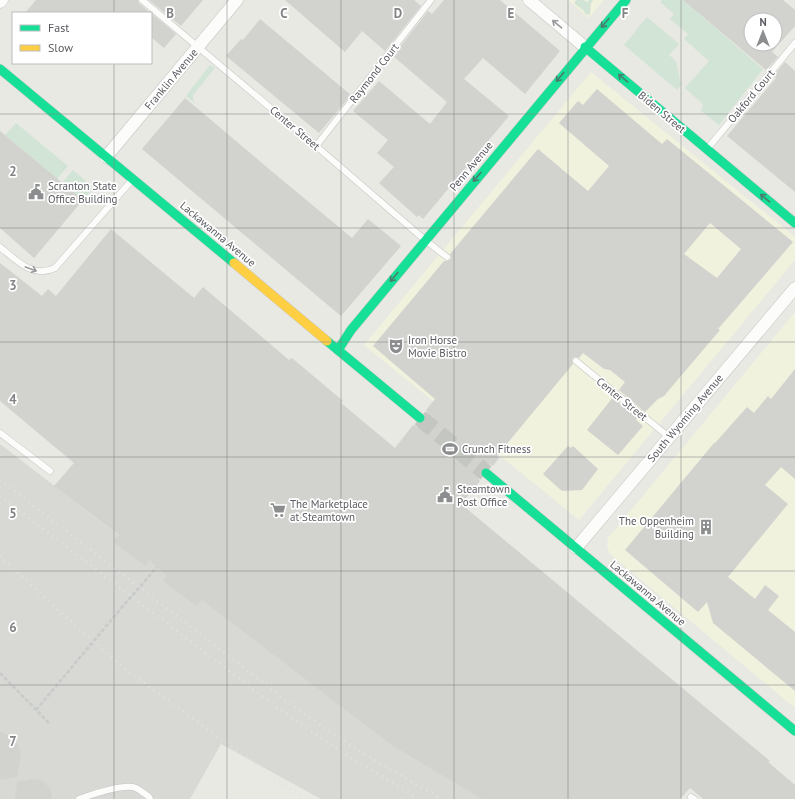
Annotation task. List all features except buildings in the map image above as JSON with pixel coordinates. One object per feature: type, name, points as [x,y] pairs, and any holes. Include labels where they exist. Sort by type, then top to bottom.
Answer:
[{"type":"main road","name":"Penn Avenue","points":[[338,350],[350,330],[585,47],[626,0]]},
{"type":"main road","name":"Biden Street","points":[[585,47],[795,223]]},
{"type":"main road","name":"Lackawanna Avenue","points":[[0,69],[420,418]]},
{"type":"main road","name":"Lackawanna Avenue","points":[[486,473],[795,731]]},
{"type":"street","name":"Franklin Avenue","points":[[106,157],[237,0]]},
{"type":"street","name":"Biden Street","points":[[529,0],[585,47]]},
{"type":"street","name":"South Wyoming Avenue","points":[[576,548],[795,288]]},
{"type":"lane","name":"Center Street","points":[[142,0],[425,240],[448,257]]},
{"type":"lane","name":"Raymond Court","points":[[316,146],[431,0]]},
{"type":"lane","name":"Oakford Court","points":[[706,149],[795,43]]},
{"type":"lane","points":[[0,246],[27,268],[38,271],[55,268],[132,179]]},
{"type":"lane","name":"Center Street","points":[[576,361],[669,437]]},
{"type":"lane","points":[[0,433],[50,471]]},
{"type":"lane","points":[[80,799],[120,787],[134,787],[150,799]]},
{"type":"path","points":[[36,710],[157,567]]},
{"type":"path","points":[[0,673],[49,723]]},
{"type":"shaded area","points":[[568,0],[604,0],[589,18]]},
{"type":"shaded area","points":[[576,0],[584,0],[587,2],[589,0],[593,0],[591,3],[590,15],[585,14],[584,11],[574,3]]},
{"type":"shaded area","points":[[662,0],[683,0],[763,69],[719,125],[701,111],[703,104],[685,88],[709,61],[684,39],[688,34],[670,19],[674,14],[660,2]]},
{"type":"shaded area","points":[[647,17],[679,44],[669,55],[676,61],[681,85],[677,90],[624,45]]},
{"type":"shaded area","points":[[210,65],[215,68],[193,95],[193,100],[196,104],[186,96]]},
{"type":"shaded area","points":[[591,72],[795,237],[795,260],[579,520],[364,345]]},
{"type":"shaded area","points":[[16,123],[68,166],[57,179],[5,135]]},
{"type":"shaded area","points":[[73,170],[94,188],[83,200],[62,183]]},
{"type":"shaded area","points":[[795,312],[795,708],[610,554],[607,546],[608,538]]},
{"type":"shaded area","points":[[0,444],[391,745],[483,799],[321,799],[221,744],[190,799],[0,799]]},
{"type":"tunnel","points":[[420,418],[486,473]]},
{"type":"railway","points":[[0,480],[304,714],[354,748],[441,799]]},
{"type":"railway","points":[[0,496],[279,709],[348,756],[419,799]]},
{"type":"railway","points":[[0,556],[60,612],[125,669],[305,799]]},
{"type":"traffic: fast","points":[[338,350],[351,330],[626,0]]},
{"type":"traffic: fast","points":[[585,47],[795,223]]},
{"type":"traffic: fast","points":[[0,69],[234,263]]},
{"type":"traffic: fast","points":[[327,341],[420,418]]},
{"type":"traffic: fast","points":[[486,473],[795,731]]},
{"type":"traffic: slow","points":[[234,263],[327,341]]},
{"type":"place","name":"Scranton State Office Building","points":[[36,192]]},
{"type":"place","name":"Iron Horse Movie Bistro","points":[[396,346]]},
{"type":"place","name":"Crunch Fitness","points":[[450,449]]},
{"type":"place","name":"Steamtown Post Office","points":[[445,495]]},
{"type":"place","name":"The Marketplace at Steamtown","points":[[278,510]]},
{"type":"place","name":"The Oppenheim Building","points":[[706,527]]}]
